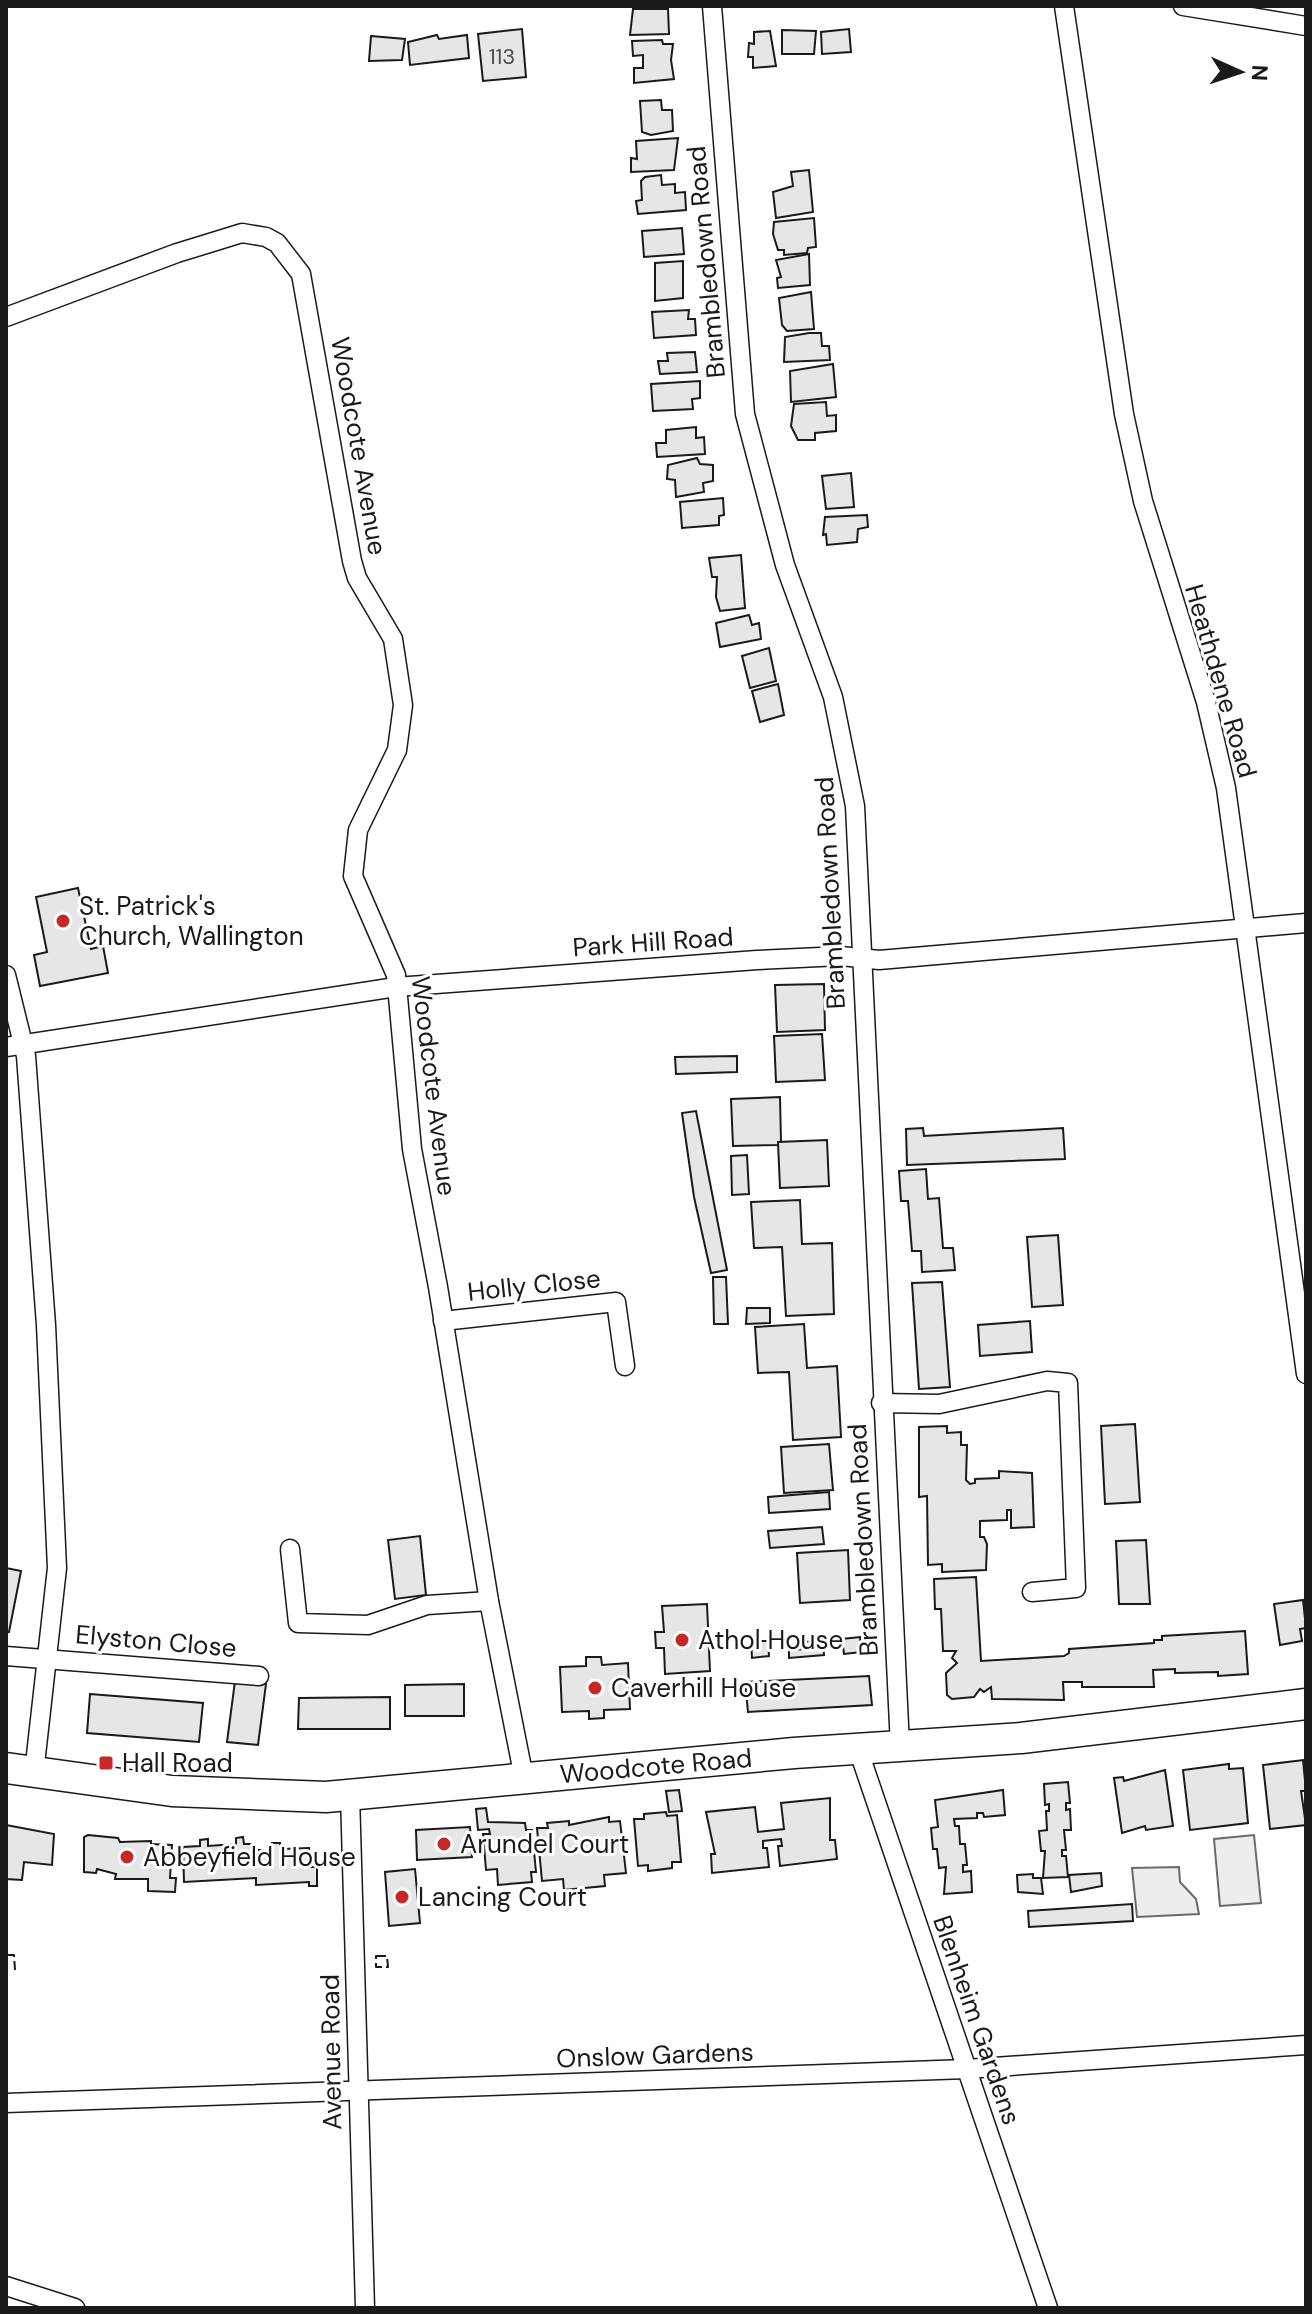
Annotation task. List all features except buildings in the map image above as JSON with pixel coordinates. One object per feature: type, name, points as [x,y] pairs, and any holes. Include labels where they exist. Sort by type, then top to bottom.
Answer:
[{"type":"main road","name":"Woodcote Road","points":[[20,1770],[202,1794],[279,1798],[350,1795],[858,1749],[1021,1738],[1306,1704]]},
{"type":"street","name":"Brambledown Road","points":[[712,6],[745,414],[785,565],[843,736],[855,806],[881,1403],[900,1746]]},
{"type":"street","name":"Heathdene Road","points":[[1064,6],[1124,414],[1143,501],[1166,585],[1200,682],[1226,788],[1306,1374]]},
{"type":"street","points":[[1183,6],[1306,26]]},
{"type":"street","name":"Woodcote Avenue","points":[[6,317],[234,235],[266,237],[285,249],[297,265],[352,561],[357,578],[393,639],[403,686],[400,740],[363,815],[353,858],[356,888],[396,975],[412,1149],[489,1601],[524,1778]]},
{"type":"street","name":"Park Hill Road","points":[[15,1046],[396,987],[757,960],[879,960],[1306,923]]},
{"type":"street","points":[[6,975],[46,1325],[57,1568],[48,1662],[20,1770]]},
{"type":"street","name":"Holly Close","points":[[443,1321],[616,1302],[625,1366]]},
{"type":"street","points":[[881,1403],[939,1404],[1047,1381],[1068,1383],[1076,1588],[1032,1592]]},
{"type":"street","points":[[290,1549],[298,1623],[368,1625],[427,1605],[489,1601]]},
{"type":"street","name":"Elyston Close","points":[[6,1656],[48,1662],[61,1658],[259,1676]]},
{"type":"street","name":"Blenheim Gardens","points":[[858,1749],[1048,2308]]},
{"type":"street","name":"Avenue Road","points":[[350,1795],[365,2308]]},
{"type":"street","name":"Onslow Gardens","points":[[6,2103],[967,2069],[1306,2045]]},
{"type":"street","points":[[6,2286],[75,2308]]},
{"type":"shaded area","points":[[1254,1835],[1261,1903],[1220,1906],[1214,1839]]},
{"type":"shaded area","points":[[1179,1867],[1180,1882],[1196,1899],[1199,1914],[1137,1917],[1132,1868]]},
{"type":"fence","points":[[6,1955],[14,1955],[15,1970]]},
{"type":"fence","points":[[376,1956],[387,1956],[388,1967],[376,1967],[376,1956]]},
{"type":"place","name":"St. Patrick's Church, Wallington","points":[[63,921]]},
{"type":"place","name":"Athol House","points":[[682,1640]]},
{"type":"place","name":"Caverhill House","points":[[595,1688]]},
{"type":"place","name":"Hall Road","points":[[106,1763]]},
{"type":"place","name":"Arundel Court","points":[[444,1844]]},
{"type":"place","name":"Abbeyfield House","points":[[127,1857]]},
{"type":"place","name":"Lancing Court","points":[[402,1897]]}]
